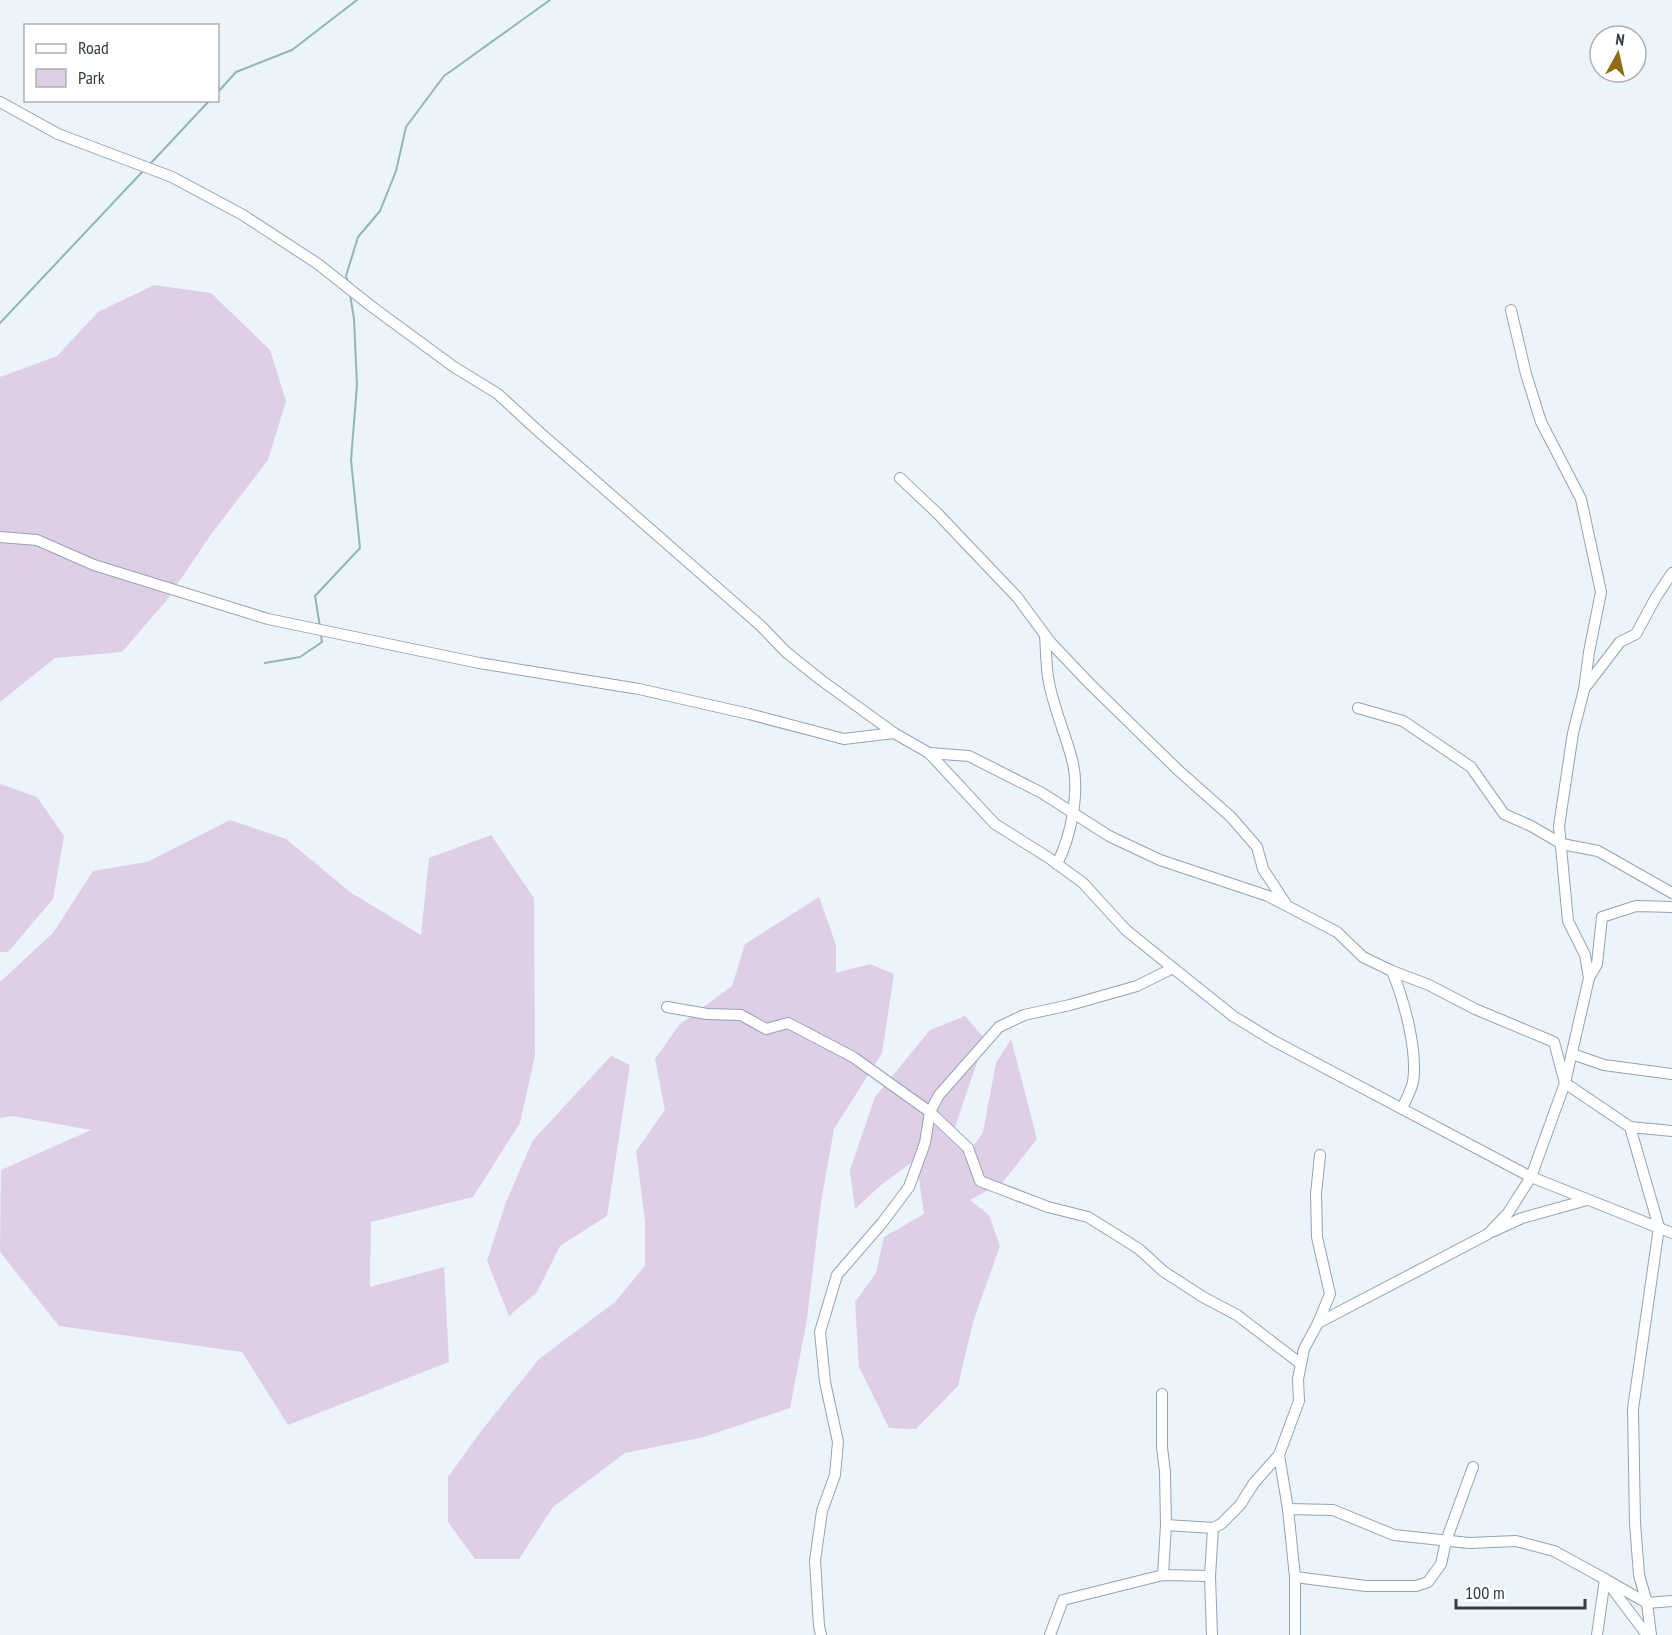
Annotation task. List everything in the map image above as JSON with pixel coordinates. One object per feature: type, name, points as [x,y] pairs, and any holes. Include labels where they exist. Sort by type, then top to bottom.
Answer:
[{"type":"street","points":[[0,102],[58,134],[172,177],[243,215],[318,264],[447,361],[498,394],[761,626],[786,652],[894,733],[929,753],[994,824],[1083,883],[1126,930],[1233,1016],[1274,1041],[1532,1178],[1672,1233]]},
{"type":"street","points":[[1512,310],[1526,374],[1541,422],[1581,499],[1601,592],[1584,690],[1573,733],[1559,826],[1568,921],[1585,955],[1589,978]]},
{"type":"street","points":[[900,478],[937,513],[1017,597],[1045,635],[1090,684],[1178,770],[1232,817],[1257,847],[1263,869],[1287,906]]},
{"type":"street","points":[[0,537],[37,540],[94,565],[278,621],[479,663],[639,689],[844,739],[894,733]]},
{"type":"street","points":[[1584,690],[1620,642],[1636,634],[1672,573]]},
{"type":"street","points":[[1045,635],[1048,677],[1058,718],[1072,758],[1074,786],[1073,812],[1066,845],[1057,864]]},
{"type":"street","points":[[1358,708],[1403,721],[1471,767],[1504,814],[1562,844],[1598,851],[1672,893]]},
{"type":"street","points":[[929,753],[969,756],[1042,793],[1109,836],[1160,860],[1268,896],[1337,932],[1363,957],[1429,985],[1475,1009],[1554,1042],[1565,1083],[1630,1127],[1672,1131]]},
{"type":"street","points":[[1488,1234],[1508,1213],[1532,1178],[1565,1083],[1589,978],[1597,964],[1602,917],[1636,906],[1672,907]]},
{"type":"street","points":[[821,1635],[815,1562],[822,1511],[835,1475],[838,1442],[825,1382],[820,1332],[837,1275],[882,1223],[909,1187],[925,1143],[930,1112],[939,1095],[999,1027],[1023,1015],[1070,1005],[1137,986],[1173,968]]},
{"type":"street","points":[[1392,971],[1399,988],[1411,1040],[1413,1083],[1402,1109]]},
{"type":"street","points":[[667,1007],[707,1014],[741,1016],[766,1029],[788,1023],[853,1057],[930,1112],[968,1148],[980,1181],[1048,1207],[1088,1217],[1139,1249],[1163,1271],[1203,1297],[1237,1315],[1301,1364]]},
{"type":"street","points":[[1572,1054],[1604,1065],[1672,1074]]},
{"type":"street","points":[[1630,1127],[1659,1227],[1633,1409],[1635,1523],[1640,1575],[1647,1603],[1649,1635]]},
{"type":"street","points":[[1166,1525],[1213,1528],[1221,1524],[1240,1505],[1254,1483],[1279,1455],[1299,1401],[1298,1379],[1304,1349],[1330,1294],[1317,1237],[1316,1194],[1320,1155]]},
{"type":"street","points":[[1318,1323],[1522,1218],[1587,1200]]},
{"type":"street","points":[[1162,1394],[1166,1525],[1163,1575]]},
{"type":"street","points":[[1279,1455],[1288,1509],[1295,1577],[1295,1635]]},
{"type":"street","points":[[1295,1577],[1366,1586],[1416,1586],[1428,1582],[1441,1564],[1446,1541],[1473,1467]]},
{"type":"street","points":[[1288,1509],[1332,1510],[1394,1535],[1469,1543],[1516,1540],[1554,1551],[1647,1603],[1672,1601]]},
{"type":"street","points":[[1212,1635],[1210,1576],[1213,1528]]},
{"type":"street","points":[[1050,1635],[1063,1600],[1163,1575],[1210,1576]]},
{"type":"street","points":[[1597,1635],[1605,1579]]},
{"type":"street","points":[[1605,1579],[1649,1635]]},
{"type":"green space","points":[[154,285],[211,293],[270,350],[286,401],[268,460],[212,533],[166,601],[122,652],[55,658],[0,702],[0,377],[57,356],[98,312]]},
{"type":"green space","points":[[0,784],[37,797],[64,836],[53,899],[8,952],[0,952]]},
{"type":"green space","points":[[230,820],[286,839],[350,892],[421,935],[429,858],[491,835],[534,898],[535,1056],[520,1123],[473,1197],[371,1222],[370,1287],[444,1267],[449,1362],[288,1425],[242,1352],[59,1326],[0,1252],[1,1170],[91,1130],[13,1116],[0,1118],[0,982],[53,933],[93,871],[147,862]]},
{"type":"green space","points":[[819,897],[836,945],[836,973],[870,964],[894,974],[882,1053],[834,1129],[821,1202],[807,1319],[790,1408],[704,1437],[625,1453],[553,1507],[519,1559],[475,1559],[448,1522],[448,1477],[539,1359],[615,1302],[645,1266],[645,1221],[636,1151],[665,1110],[655,1059],[679,1025],[732,986],[745,944]]},
{"type":"green space","points":[[965,1016],[985,1039],[955,1127],[968,1154],[983,1132],[996,1063],[1011,1039],[1037,1139],[1002,1183],[970,1200],[989,1215],[1000,1246],[973,1322],[958,1386],[916,1429],[889,1428],[859,1367],[855,1302],[876,1273],[884,1237],[924,1214],[916,1159],[881,1185],[855,1209],[850,1170],[875,1097],[930,1030]]},
{"type":"green space","points":[[611,1056],[630,1065],[607,1216],[560,1246],[537,1292],[509,1316],[487,1261],[506,1202],[533,1140]]},
{"type":"waterway","points":[[219,91],[236,72],[292,50],[357,0]]},
{"type":"waterway","points":[[348,283],[346,276],[358,237],[380,211],[396,171],[406,127],[444,76],[550,0]]},
{"type":"waterway","points":[[150,164],[208,102]]},
{"type":"waterway","points":[[0,323],[144,170]]},
{"type":"waterway","points":[[320,627],[315,596],[360,548],[351,460],[357,385],[354,319],[350,294]]},
{"type":"waterway","points":[[265,663],[300,657],[322,642],[321,635]]}]
